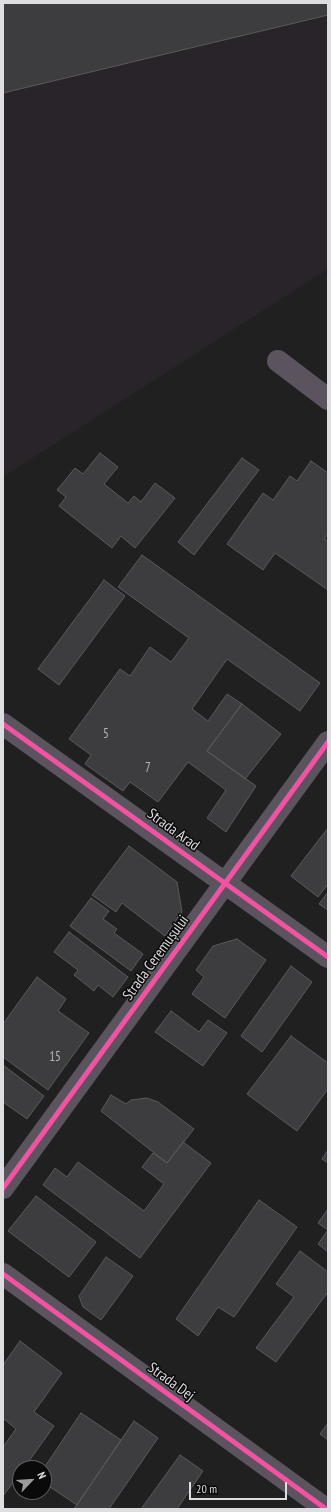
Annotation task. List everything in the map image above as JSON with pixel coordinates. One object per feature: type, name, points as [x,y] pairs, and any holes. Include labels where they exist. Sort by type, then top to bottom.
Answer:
[{"type":"street","points":[[278,361],[328,399]]},
{"type":"street","name":"Strada Arad","points":[[3,724],[328,957]]},
{"type":"street","name":"Strada Ceremușului","points":[[3,1188],[328,742]]},
{"type":"street","name":"Strada Dej","points":[[3,1274],[326,1509]]},
{"type":"shaded area","points":[[3,3],[328,3],[328,269],[3,477]]},
{"type":"building","points":[[3,3],[328,3],[328,15],[3,93]]},
{"type":"building","points":[[100,453],[118,467],[104,484],[128,503],[134,496],[141,502],[155,483],[175,498],[135,548],[121,536],[112,548],[59,506],[66,497],[57,490],[75,468],[83,474]]},
{"type":"building","points":[[242,458],[259,470],[194,555],[178,542]]},
{"type":"building","points":[[311,461],[328,473],[328,534],[324,539],[328,541],[328,590],[275,553],[263,570],[227,544],[263,493],[273,500],[290,476],[297,481]]},
{"type":"building","points":[[142,555],[320,683],[300,711],[227,659],[192,709],[208,721],[227,694],[242,704],[207,751],[256,786],[226,832],[207,818],[226,790],[188,762],[158,802],[130,782],[123,791],[85,764],[91,755],[69,739],[120,669],[130,676],[150,647],[171,662],[189,638],[118,587]]},
{"type":"building","points":[[104,580],[125,596],[59,685],[38,669]]},
{"type":"building","points":[[242,704],[281,734],[245,779],[207,751]]},
{"type":"building","points":[[328,828],[328,884],[318,897],[291,876]]},
{"type":"building","points":[[129,846],[177,882],[182,912],[165,936],[122,903],[116,912],[92,895]]},
{"type":"building","points":[[328,892],[328,910],[319,904]]},
{"type":"building","points":[[91,898],[109,911],[103,919],[117,929],[114,933],[143,954],[131,971],[70,926]]},
{"type":"building","points":[[69,932],[128,977],[113,997],[98,985],[94,991],[74,975],[78,970],[54,952]]},
{"type":"building","points":[[237,939],[266,960],[225,1018],[192,994],[204,977],[196,970],[213,946]]},
{"type":"building","points":[[291,966],[312,982],[262,1052],[241,1036]]},
{"type":"building","points":[[37,977],[66,999],[58,1011],[89,1033],[48,1090],[3,1057],[3,1024]]},
{"type":"building","points":[[171,1011],[199,1032],[208,1020],[227,1033],[203,1066],[155,1032]]},
{"type":"building","points":[[291,1036],[328,1063],[328,1089],[297,1131],[247,1094]]},
{"type":"building","points":[[3,1065],[44,1096],[27,1119],[3,1102]]},
{"type":"building","points":[[111,1095],[126,1104],[131,1100],[147,1098],[158,1102],[194,1129],[167,1163],[101,1111]]},
{"type":"building","points":[[183,1142],[211,1163],[140,1258],[43,1185],[55,1168],[67,1177],[78,1162],[144,1211],[164,1184],[142,1167],[153,1153],[167,1163]]},
{"type":"building","points":[[328,1150],[328,1163],[322,1159]]},
{"type":"building","points":[[36,1196],[96,1242],[69,1277],[8,1231]]},
{"type":"building","points":[[259,1200],[297,1227],[234,1317],[218,1307],[198,1336],[176,1319]]},
{"type":"building","points":[[328,1209],[328,1230],[318,1223]]},
{"type":"building","points":[[328,1230],[328,1252],[318,1244]]},
{"type":"building","points":[[300,1251],[328,1272],[328,1292],[276,1362],[256,1348],[294,1297],[276,1284]]},
{"type":"building","points":[[106,1257],[133,1276],[101,1320],[83,1307],[79,1296]]},
{"type":"building","points":[[20,1341],[62,1373],[34,1412],[54,1426],[30,1460],[12,1460],[12,1484],[3,1496],[3,1447],[16,1429],[3,1418],[3,1365]]},
{"type":"building","points":[[81,1413],[121,1440],[77,1505],[52,1488],[52,1460],[49,1460]]},
{"type":"building","points":[[134,1421],[158,1438],[109,1509],[74,1509]]},
{"type":"building","points":[[328,1423],[328,1440],[320,1434]]},
{"type":"building","points":[[180,1455],[203,1471],[177,1509],[141,1509]]},
{"type":"cycle path","points":[[3,724],[328,957]]},
{"type":"cycle path","points":[[3,1188],[328,742]]},
{"type":"cycle path","points":[[3,1274],[326,1509]]}]
